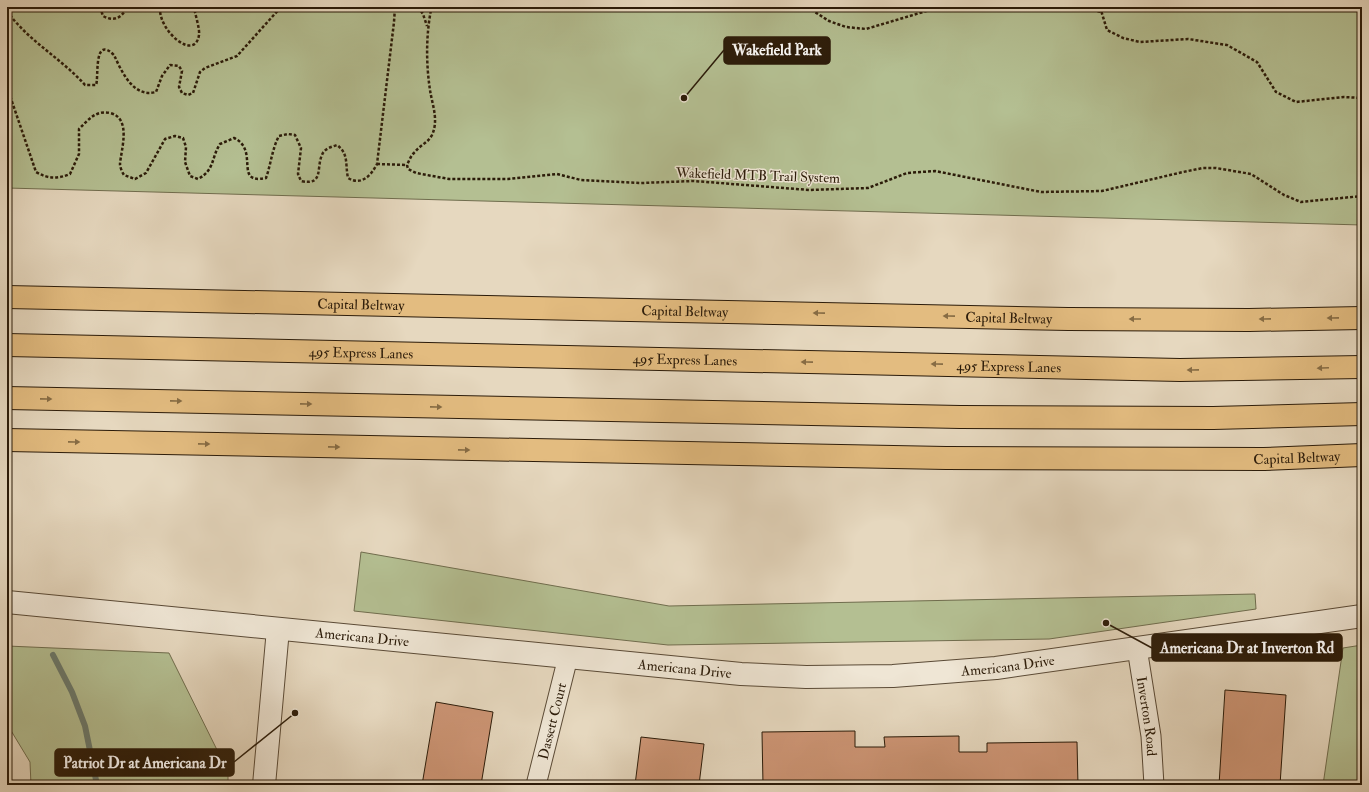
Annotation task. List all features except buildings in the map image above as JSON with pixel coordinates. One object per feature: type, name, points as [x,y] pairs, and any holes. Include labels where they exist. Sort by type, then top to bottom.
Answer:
[{"type":"highway","name":"Capital Beltway","points":[[7,297],[1068,319],[1249,320],[1362,318]]},
{"type":"highway","name":"495 Express Lanes","points":[[7,345],[1180,370],[1362,367]]},
{"type":"highway","points":[[7,398],[960,417],[1198,418],[1362,414]]},
{"type":"highway","name":"Capital Beltway","points":[[7,440],[724,455],[946,458],[1264,459],[1362,455]]},
{"type":"highway","points":[[1264,459],[1362,460]]},
{"type":"street","name":"Americana Drive","points":[[7,602],[741,674],[806,677],[893,676],[996,668],[1362,616]]},
{"type":"street","points":[[264,785],[278,629]]},
{"type":"street","name":"Inverton Road","points":[[1137,648],[1150,736],[1154,785]]},
{"type":"street","name":"Dassett Court","points":[[536,785],[568,657]]},
{"type":"path","points":[[100,7],[103,16],[110,20],[118,18],[124,14],[127,7]]},
{"type":"path","points":[[160,7],[159,14],[166,30],[173,39],[186,45],[193,44],[198,40],[200,32],[194,7]]},
{"type":"path","points":[[7,11],[18,27],[74,72],[85,85],[96,85],[98,80],[97,58],[100,52],[104,51],[110,52],[114,55],[126,81],[143,92],[156,92],[162,76],[170,66],[180,66],[182,71],[179,88],[182,93],[188,95],[192,93],[200,72],[205,68],[237,56],[281,7]]},
{"type":"path","points":[[7,87],[36,172],[45,177],[60,178],[70,174],[79,154],[79,129],[91,117],[101,112],[113,114],[122,123],[124,142],[120,165],[124,175],[135,179],[146,173],[165,139],[175,136],[183,138],[186,147],[185,162],[190,176],[198,179],[206,175],[213,163],[220,144],[234,138],[241,141],[246,150],[248,174],[251,178],[257,180],[266,178],[275,144],[279,136],[288,134],[295,135],[302,148],[298,174],[301,181],[308,182],[315,180],[320,174],[322,154],[328,148],[337,145],[343,150],[346,156],[348,178],[353,182],[360,182],[372,173],[377,164],[395,7]]},
{"type":"path","points":[[418,7],[428,26]]},
{"type":"path","points":[[407,165],[415,151],[428,142],[433,134],[435,118],[434,101],[430,90],[428,26],[431,10],[434,7]]},
{"type":"path","points":[[807,7],[829,21],[846,27],[866,29],[940,7]]},
{"type":"path","points":[[812,7],[825,10],[834,7]]},
{"type":"path","points":[[950,7],[994,9],[1002,7]]},
{"type":"path","points":[[1078,7],[1101,12]]},
{"type":"path","points":[[1100,7],[1107,30],[1123,38],[1140,42],[1188,39],[1227,45],[1258,62],[1276,92],[1296,102],[1344,96],[1362,98]]},
{"type":"path","name":"Wakefield MTB Trail System","points":[[377,164],[407,165],[408,169],[416,173],[449,179],[508,179],[557,174],[581,180],[640,183],[694,181],[809,190],[868,188],[907,173],[935,171],[1041,192],[1102,191],[1183,172],[1203,168],[1216,168],[1251,174],[1284,195],[1301,202],[1362,196]]},
{"type":"green space","points":[[7,7],[1362,7],[1362,225],[7,188]]},
{"type":"green space","points":[[361,552],[669,606],[1255,594],[1256,609],[1049,639],[668,645],[354,611]]},
{"type":"green space","points":[[1362,645],[1362,785],[1323,785],[1343,648]]},
{"type":"green space","points":[[7,646],[169,653],[228,772],[228,785],[31,785],[30,762],[7,724]]},
{"type":"waterway","points":[[53,655],[72,692],[85,726],[97,785]]},
{"type":"place","name":"Wakefield Park","points":[[684,98]]},
{"type":"place","name":"Americana Dr at Inverton Rd","points":[[1106,623]]},
{"type":"place","name":"Patriot Dr at Americana Dr","points":[[295,713]]}]
